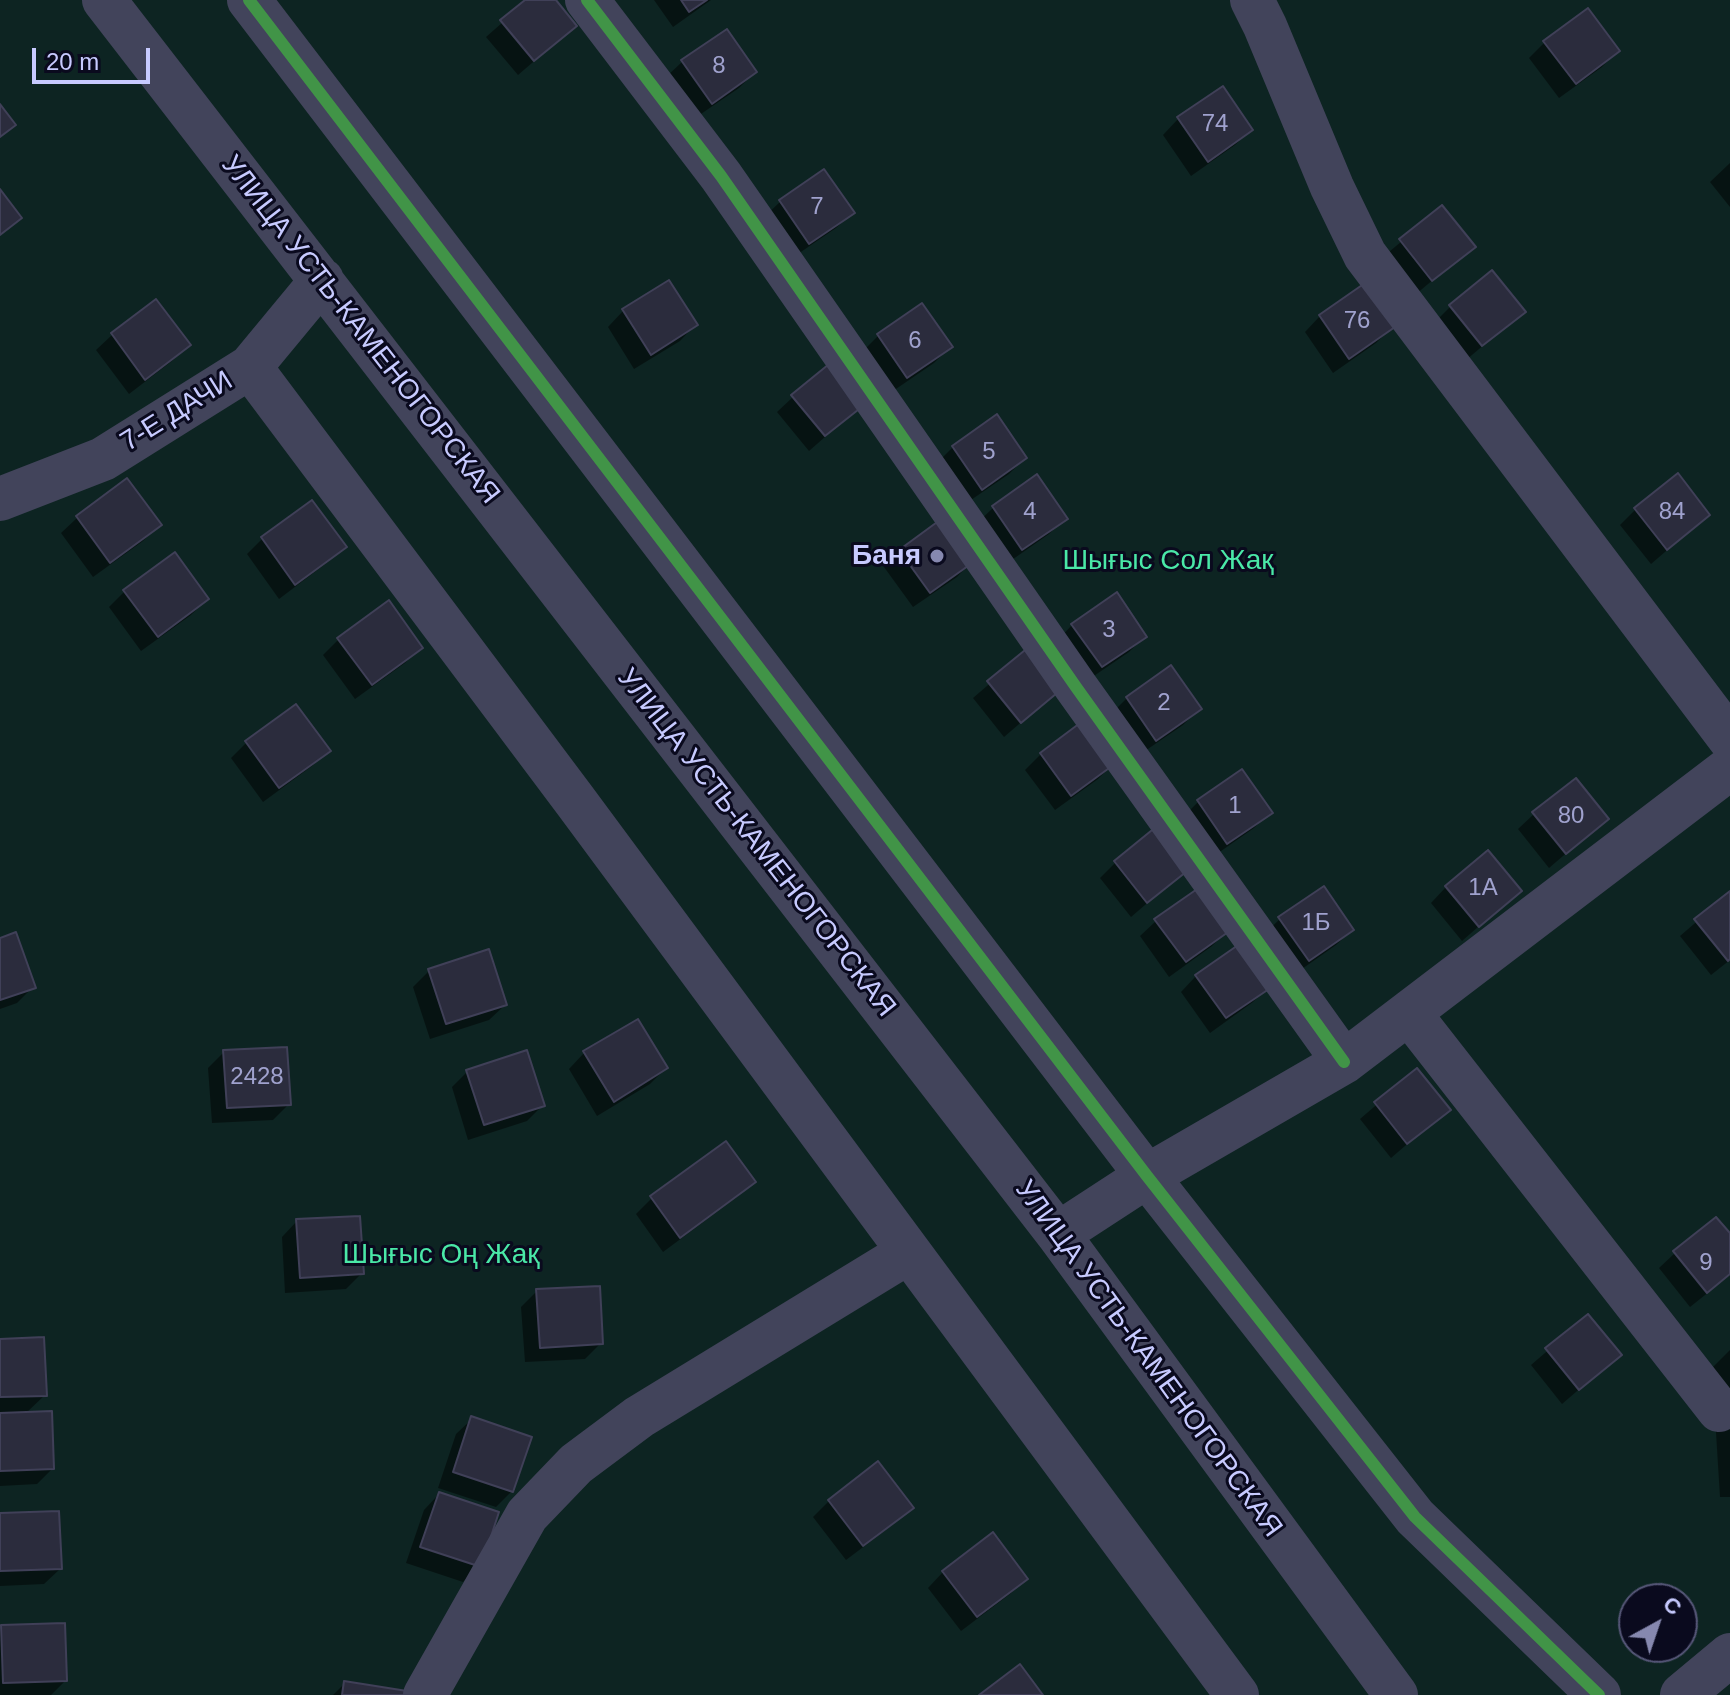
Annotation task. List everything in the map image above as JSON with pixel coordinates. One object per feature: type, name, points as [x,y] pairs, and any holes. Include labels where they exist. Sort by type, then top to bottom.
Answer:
[{"type":"street","name":"УЛИЦА УСТЬ-КАМЕНОГОРСКАЯ","points":[[104,0],[1058,1234],[1396,1695]]},
{"type":"street","points":[[249,0],[1147,1176],[1415,1517],[1599,1695]]},
{"type":"street","points":[[587,0],[721,176],[1076,687],[1344,1062]]},
{"type":"street","points":[[1252,0],[1332,187],[1365,255],[1730,739]]},
{"type":"street","name":"7-Е ДАЧИ","points":[[0,499],[103,459],[250,367],[322,280]]},
{"type":"street","points":[[250,367],[595,827],[1237,1695]]},
{"type":"street","points":[[1058,1234],[1147,1176],[1344,1062],[1730,768]]},
{"type":"street","points":[[1409,1013],[1719,1410]]},
{"type":"street","points":[[425,1695],[527,1515],[576,1464],[639,1417],[909,1252]]},
{"type":"street","points":[[1682,1695],[1730,1655]]},
{"type":"green space","name":"Шығыс Сол Жақ","points":[[0,0],[1730,0],[1730,1695],[0,1695]]},
{"type":"building","points":[[525,0],[556,0],[577,26],[534,61],[500,20]]},
{"type":"building","points":[[681,0],[707,0],[689,12]]},
{"type":"building","points":[[1588,8],[1620,51],[1576,84],[1543,41]]},
{"type":"building","points":[[727,29],[757,72],[712,104],[681,60]]},
{"type":"building","points":[[1223,86],[1253,130],[1208,162],[1177,117]]},
{"type":"building","points":[[0,104],[16,125],[0,137]]},
{"type":"building","points":[[824,169],[855,213],[809,244],[779,200]]},
{"type":"building","points":[[0,189],[22,218],[0,235]]},
{"type":"building","points":[[1442,205],[1476,247],[1432,281],[1399,239]]},
{"type":"building","points":[[1492,270],[1526,312],[1482,346],[1449,305]]},
{"type":"building","points":[[669,280],[698,325],[651,355],[622,309]]},
{"type":"building","points":[[1365,283],[1395,327],[1349,359],[1319,315]]},
{"type":"building","points":[[156,299],[191,345],[145,380],[111,333]]},
{"type":"building","points":[[922,303],[953,347],[907,378],[877,334]]},
{"type":"building","points":[[834,360],[868,402],[825,436],[791,395]]},
{"type":"building","points":[[997,414],[1027,458],[982,490],[952,446]]},
{"type":"building","points":[[1678,473],[1710,515],[1667,550],[1634,508]]},
{"type":"building","points":[[1037,474],[1068,519],[1022,550],[992,506]]},
{"type":"building","points":[[127,478],[162,525],[110,563],[76,516]]},
{"type":"building","points":[[312,500],[347,547],[295,585],[261,537]]},
{"type":"building","name":"Баня","points":[[944,517],[975,561],[930,593],[899,550]]},
{"type":"building","points":[[175,552],[209,599],[158,637],[123,590]]},
{"type":"building","points":[[1117,592],[1147,637],[1102,667],[1071,624]]},
{"type":"building","points":[[389,600],[423,648],[372,685],[337,638]]},
{"type":"building","points":[[1030,646],[1063,688],[1021,723],[987,681]]},
{"type":"building","points":[[1171,665],[1202,709],[1156,741],[1126,697]]},
{"type":"building","points":[[296,704],[331,751],[279,788],[245,741]]},
{"type":"building","points":[[1084,720],[1116,763],[1071,796],[1040,753]]},
{"type":"building","points":[[1242,769],[1273,813],[1227,844],[1197,800]]},
{"type":"building","points":[[1576,778],[1609,819],[1566,854],[1532,812]]},
{"type":"building","points":[[1157,826],[1191,868],[1147,903],[1114,861]]},
{"type":"building","points":[[1488,850],[1522,891],[1479,927],[1445,886]]},
{"type":"building","points":[[1324,886],[1354,930],[1309,961],[1278,917]]},
{"type":"building","points":[[1200,887],[1231,930],[1186,962],[1154,919]]},
{"type":"building","points":[[1730,891],[1730,959],[1728,961],[1694,919]]},
{"type":"building","points":[[16,932],[36,988],[0,1000],[0,938]]},
{"type":"building","points":[[1241,943],[1272,987],[1226,1018],[1195,975]]},
{"type":"building","points":[[489,949],[507,1005],[446,1024],[428,969]]},
{"type":"building","points":[[638,1019],[668,1068],[614,1102],[583,1051]]},
{"type":"building","points":[[287,1047],[291,1105],[227,1108],[223,1050]]},
{"type":"building","points":[[527,1050],[545,1106],[484,1125],[466,1070]]},
{"type":"building","points":[[1417,1068],[1451,1110],[1407,1144],[1374,1102]]},
{"type":"building","points":[[726,1141],[756,1182],[680,1238],[650,1196]]},
{"type":"building","points":[[360,1216],[364,1274],[300,1278],[296,1219]]},
{"type":"building","points":[[1716,1217],[1730,1233],[1730,1274],[1707,1293],[1673,1251]]},
{"type":"building","points":[[600,1286],[603,1344],[540,1348],[536,1289]]},
{"type":"building","points":[[1588,1314],[1622,1355],[1579,1390],[1545,1348]]},
{"type":"building","points":[[44,1337],[47,1396],[0,1397],[0,1339]]},
{"type":"building","points":[[52,1411],[54,1469],[0,1471],[0,1413]]},
{"type":"building","points":[[471,1416],[532,1437],[513,1492],[453,1472]]},
{"type":"building","points":[[878,1461],[914,1508],[863,1546],[828,1500]]},
{"type":"building","points":[[439,1492],[499,1512],[481,1567],[420,1547]]},
{"type":"building","points":[[59,1511],[62,1569],[0,1571],[0,1513]]},
{"type":"building","points":[[993,1532],[1028,1579],[977,1617],[942,1571]]},
{"type":"building","points":[[65,1623],[67,1681],[3,1683],[1,1625]]},
{"type":"building","points":[[1020,1664],[1043,1695],[979,1695]]},
{"type":"building","points":[[344,1681],[407,1691],[407,1695],[342,1695]]},
{"type":"cycle path","points":[[249,0],[1147,1176],[1415,1517],[1599,1695]]},
{"type":"cycle path","points":[[587,0],[721,176],[1076,687],[1344,1062]]},
{"type":"place","name":"Баня","points":[[937,556]]},
{"type":"park label","name":"Шығыс Оң Жақ","points":[[441,1255]]}]
